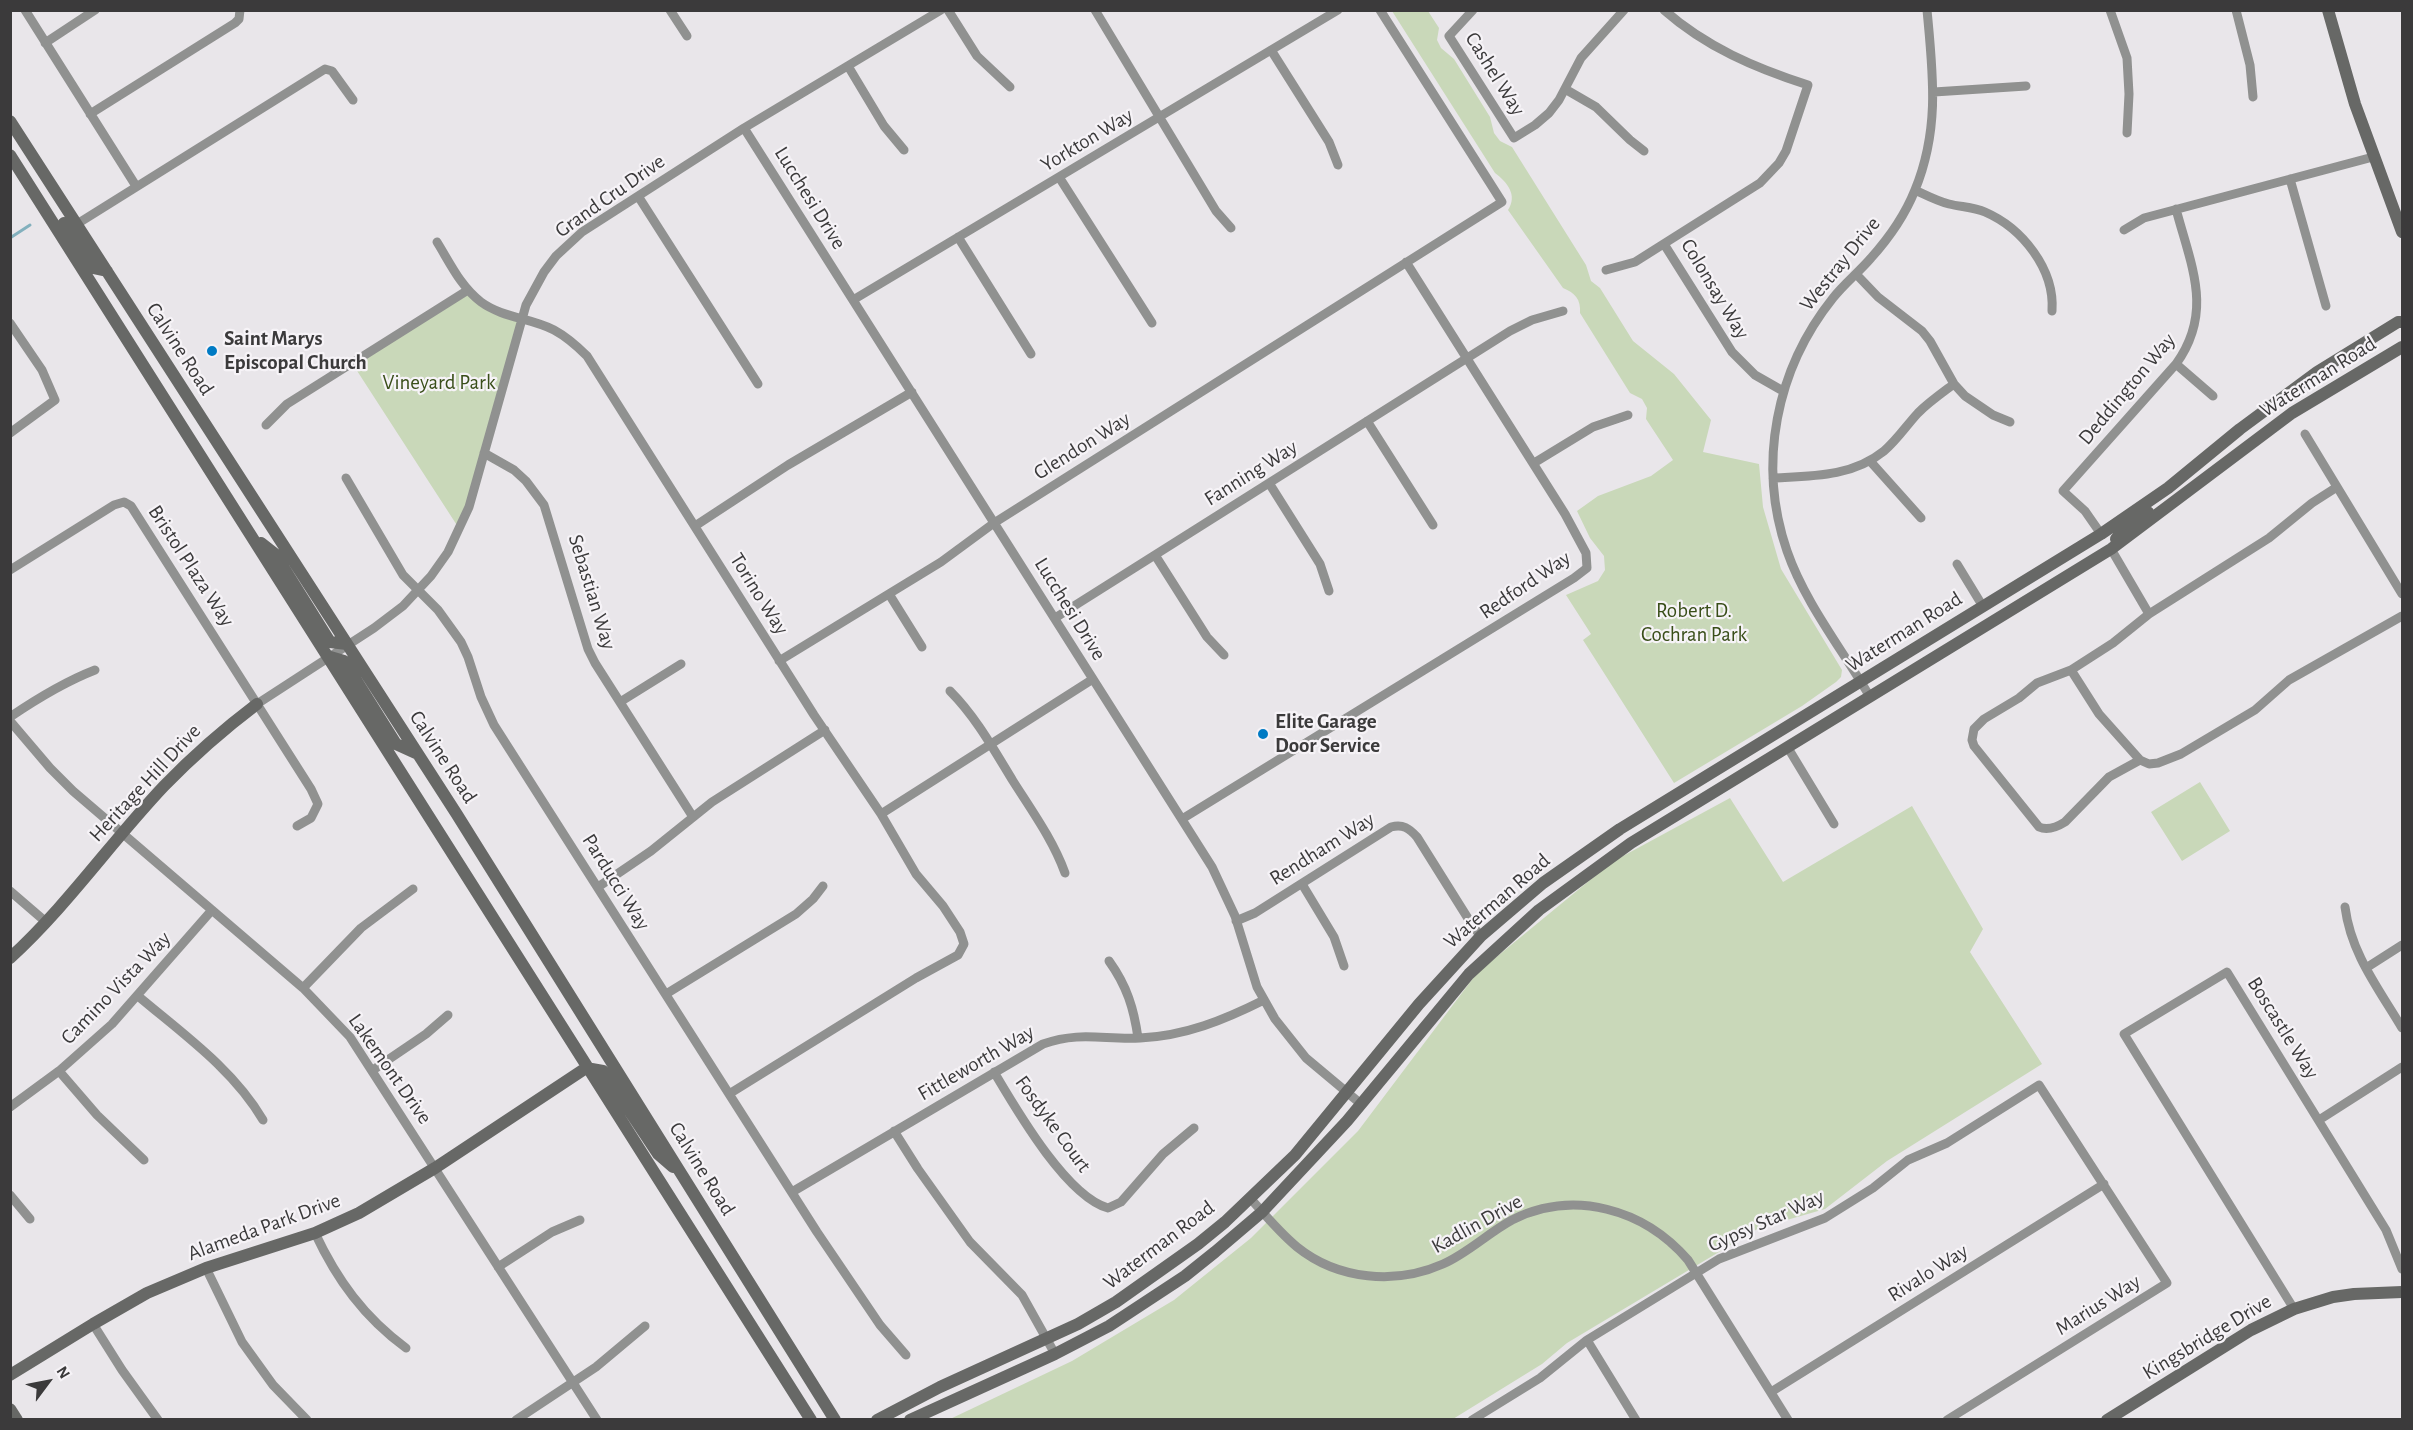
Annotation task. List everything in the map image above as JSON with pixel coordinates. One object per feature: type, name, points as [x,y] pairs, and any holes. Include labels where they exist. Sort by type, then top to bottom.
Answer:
[{"type":"street","points":[[25,10],[136,186]]},
{"type":"street","points":[[45,43],[95,10]]},
{"type":"street","points":[[90,114],[235,23],[239,19],[240,10]]},
{"type":"street","points":[[670,10],[687,36]]},
{"type":"street","name":"Grand Cru Drive","points":[[327,656],[384,621],[417,592],[448,552],[469,507],[521,320],[535,286],[556,256],[582,232],[744,128],[941,10]]},
{"type":"street","points":[[948,10],[977,56],[1010,87]]},
{"type":"street","points":[[1095,10],[1216,211],[1231,228]]},
{"type":"street","name":"Yorkton Way","points":[[853,300],[1338,10]]},
{"type":"street","points":[[1380,10],[1502,202],[1407,262]]},
{"type":"street","name":"Cashel Way","points":[[1473,10],[1449,36],[1514,138],[1549,113],[1585,51],[1624,10]]},
{"type":"street","name":"Colonsay Way","points":[[1664,10],[1691,32],[1740,60],[1769,73],[1808,85],[1792,138],[1779,163],[1770,174],[1760,183],[1664,244],[1732,352],[1755,375],[1783,392]]},
{"type":"street","name":"Westray Drive","points":[[1870,697],[1797,576],[1779,524],[1773,478],[1773,447],[1783,392],[1799,351],[1817,319],[1834,296],[1887,238],[1915,190],[1930,138],[1934,92],[1927,10]]},
{"type":"street","points":[[2110,10],[2127,58],[2130,94],[2127,133]]},
{"type":"street","points":[[2235,10],[2250,64],[2253,97]]},
{"type":"street","points":[[2328,10],[2355,104],[2403,232]]},
{"type":"street","points":[[1271,50],[1329,142],[1338,165]]},
{"type":"street","points":[[848,66],[885,126],[904,150]]},
{"type":"street","points":[[76,224],[325,69],[332,71],[354,100]]},
{"type":"street","points":[[1934,92],[2026,86]]},
{"type":"street","points":[[1565,89],[1596,107],[1630,141],[1644,151]]},
{"type":"street","name":"Calvine Road","points":[[10,121],[419,755],[835,1419]]},
{"type":"street","name":"Lucchesi Drive","points":[[744,128],[1212,867],[1236,921],[1250,968],[1263,1000],[1275,1020],[1300,1052],[1361,1104]]},
{"type":"street","name":"Calvine Road","points":[[10,155],[586,1068],[811,1419]]},
{"type":"street","points":[[2124,230],[2144,218],[2373,157]]},
{"type":"street","points":[[1059,177],[1152,323]]},
{"type":"street","points":[[2290,179],[2326,306]]},
{"type":"street","points":[[1915,190],[1946,203],[1983,211],[2008,225],[2020,236],[2041,264],[2052,294],[2052,311]]},
{"type":"street","points":[[638,196],[758,384]]},
{"type":"street","points":[[39,198],[53,206],[93,268],[107,271]]},
{"type":"street","name":"Deddington Way","points":[[2101,534],[2085,511],[2063,492],[2176,364],[2185,352],[2195,328],[2198,298],[2176,209]]},
{"type":"street","points":[[958,237],[1031,354]]},
{"type":"street","name":"Torino Way","points":[[437,242],[468,290],[495,310],[554,330],[587,356],[779,661],[881,814],[916,874],[943,906],[960,932],[964,944],[958,955],[729,1094]]},
{"type":"street","points":[[1605,270],[1635,262],[1664,244]]},
{"type":"street","name":"Redford Way","points":[[1182,819],[1587,568],[1586,553],[1581,543],[1534,463],[1407,262]]},
{"type":"street","name":"Glendon Way","points":[[779,661],[941,562],[994,522],[1407,262]]},
{"type":"street","points":[[1856,274],[1878,297],[1922,331],[1954,384],[1977,406],[2010,422]]},
{"type":"street","points":[[266,425],[287,404],[468,290]]},
{"type":"street","name":"Fanning Way","points":[[1055,618],[1467,358],[1532,320],[1563,311]]},
{"type":"street","name":"Waterman Road","points":[[877,1419],[1047,1338],[1116,1302],[1198,1244],[1295,1155],[1419,1004],[1482,936],[1543,883],[1620,829],[2101,534],[2168,488],[2194,465],[2317,372],[2398,322],[2403,322]]},
{"type":"street","points":[[10,323],[42,370],[55,400],[10,433]]},
{"type":"street","name":"Waterman Road","points":[[910,1419],[1055,1354],[1109,1326],[1185,1276],[1262,1212],[1361,1104],[1469,974],[1539,910],[1631,843],[2111,549],[2292,413],[2403,347]]},
{"type":"street","points":[[2176,364],[2213,396]]},
{"type":"street","points":[[1773,478],[1838,473],[1870,461],[1895,441],[1927,405],[1954,384]]},
{"type":"street","points":[[695,526],[764,483],[788,465],[912,392]]},
{"type":"street","points":[[1534,463],[1593,427],[1628,415]]},
{"type":"street","points":[[1367,421],[1433,525]]},
{"type":"street","points":[[2305,434],[2403,594]]},
{"type":"street","name":"Sebastian Way","points":[[484,453],[513,470],[526,481],[544,505],[588,649],[693,817]]},
{"type":"street","points":[[1870,461],[1921,518]]},
{"type":"street","name":"Waterman Road","points":[[2111,549],[2118,534],[2188,482],[2194,465]]},
{"type":"street","name":"Parducci Way","points":[[346,478],[403,575],[417,592],[438,610],[461,642],[491,719],[729,1094],[880,1325],[906,1354]]},
{"type":"street","points":[[1269,483],[1320,564],[1329,591]]},
{"type":"street","points":[[2140,759],[2109,777],[2065,822],[2056,827],[2042,829],[1974,746],[1972,734],[1977,724],[2019,698],[2037,683],[2071,670],[2113,643],[2149,614],[2269,538],[2312,503],[2337,487]]},
{"type":"street","name":"Bristol Plaza Way","points":[[10,570],[114,505],[124,502],[131,506],[257,704]]},
{"type":"street","points":[[253,537],[275,554],[330,642],[347,644]]},
{"type":"street","points":[[2111,549],[2149,614]]},
{"type":"street","points":[[1155,555],[1207,637],[1224,655]]},
{"type":"street","points":[[1957,564],[1982,605]]},
{"type":"street","points":[[889,594],[922,647]]},
{"type":"street","points":[[2071,670],[2099,714],[2140,759],[2149,764],[2158,763],[2181,754],[2255,710],[2289,680],[2403,616]]},
{"type":"street","points":[[327,656],[344,661],[396,744],[419,755]]},
{"type":"street","name":"Heritage Hill Drive","points":[[10,958],[46,922],[163,787],[196,753],[257,704],[327,656]]},
{"type":"street","points":[[620,702],[681,664]]},
{"type":"street","points":[[10,719],[43,694],[69,680],[95,670]]},
{"type":"street","points":[[881,814],[1094,679]]},
{"type":"street","points":[[950,691],[964,705],[990,744],[1058,852],[1065,873]]},
{"type":"street","points":[[257,704],[311,789],[318,804],[311,818],[297,826]]},
{"type":"street","name":"Lakemont Drive","points":[[10,719],[50,768],[303,988],[329,1012],[350,1037],[597,1419]]},
{"type":"street","points":[[598,887],[634,864],[693,817],[825,730]]},
{"type":"street","points":[[1788,748],[1834,824]]},
{"type":"street","name":"Rendham Way","points":[[1236,921],[1255,913],[1391,827],[1405,826],[1417,837],[1474,928],[1482,936]]},
{"type":"street","points":[[1302,884],[1334,937],[1344,966]]},
{"type":"street","points":[[666,994],[796,914],[813,899],[823,886]]},
{"type":"street","points":[[303,988],[361,928],[412,890]]},
{"type":"street","points":[[10,891],[46,922]]},
{"type":"street","points":[[2345,908],[2352,941],[2403,1028]]},
{"type":"street","name":"Camino Vista Way","points":[[10,1107],[59,1071],[95,1040],[138,996],[212,910]]},
{"type":"street","points":[[2366,968],[2403,945]]},
{"type":"street","points":[[1109,961],[1128,993],[1134,1010],[1138,1038]]},
{"type":"street","name":"Boscastle Way","points":[[2294,1309],[2124,1034],[2227,972],[2386,1230],[2403,1269]]},
{"type":"street","points":[[138,996],[225,1071],[241,1088],[263,1120]]},
{"type":"street","name":"Fittleworth Way","points":[[792,1192],[1030,1050],[1057,1039],[1091,1035],[1138,1038],[1168,1035],[1208,1026],[1263,1000]]},
{"type":"street","points":[[373,1070],[426,1034],[448,1015]]},
{"type":"street","points":[[2319,1120],[2403,1067]]},
{"type":"street","points":[[586,1068],[603,1071],[658,1154],[684,1177]]},
{"type":"street","name":"Alameda Park Drive","points":[[10,1375],[147,1293],[206,1268],[315,1233],[383,1200],[586,1068]]},
{"type":"street","points":[[59,1071],[97,1115],[144,1160]]},
{"type":"street","name":"Fosdyke Court","points":[[994,1072],[1015,1108],[1061,1172],[1097,1205],[1108,1208],[1120,1202],[1163,1154],[1194,1128]]},
{"type":"street","name":"Gypsy Star Way","points":[[1472,1419],[1540,1378],[1587,1340],[1697,1272],[1736,1251],[1825,1218],[1873,1188],[1903,1163],[1947,1143],[2039,1085],[2104,1184]]},
{"type":"street","points":[[894,1131],[970,1242],[1022,1295],[1055,1354]]},
{"type":"street","name":"Rivalo Way","points":[[1771,1392],[2104,1184]]},
{"type":"street","name":"Marius Way","points":[[1947,1419],[2167,1283],[2104,1184]]},
{"type":"street","points":[[10,1195],[30,1219]]},
{"type":"street","name":"Kadlin Drive","points":[[1250,1198],[1285,1236],[1317,1260],[1351,1273],[1387,1277],[1415,1274],[1443,1265],[1499,1228],[1546,1208],[1589,1205],[1618,1211],[1651,1226],[1679,1249],[1697,1272],[1788,1419]]},
{"type":"street","points":[[498,1267],[552,1232],[580,1220]]},
{"type":"street","points":[[315,1233],[328,1260],[352,1298],[371,1319],[406,1348]]},
{"type":"street","points":[[206,1268],[242,1342],[273,1385],[307,1419]]},
{"type":"street","name":"Kingsbridge Drive","points":[[2107,1419],[2251,1330],[2294,1309],[2333,1297],[2403,1293]]},
{"type":"street","points":[[93,1324],[122,1370],[158,1419]]},
{"type":"street","points":[[516,1419],[574,1383],[645,1326]]},
{"type":"street","points":[[1587,1340],[1636,1419]]},
{"type":"street","points":[[10,1409],[17,1419]]},
{"type":"street","points":[[1488,1410],[1494,1419]]},
{"type":"green space","name":"Robert D. Cochran Park","points":[[1392,11],[1428,11],[1439,28],[1437,40],[1441,48],[1454,59],[1490,117],[1494,133],[1500,141],[1512,147],[1586,265],[1591,281],[1600,288],[1633,341],[1674,374],[1711,420],[1703,452],[1759,464],[1763,507],[1781,569],[1842,670],[1841,677],[1836,682],[1802,706],[1674,783],[1583,640],[1591,634],[1566,595],[1598,581],[1605,570],[1604,556],[1590,538],[1577,511],[1598,496],[1651,476],[1673,460],[1646,419],[1647,408],[1642,399],[1630,393],[1580,313],[1576,297],[1563,288],[1508,210],[1512,199],[1510,189],[1495,173]]},
{"type":"green space","name":"Vineyard Park","points":[[468,290],[481,301],[521,320],[460,530],[352,363]]},
{"type":"green space","points":[[2200,782],[2230,831],[2182,861],[2151,812]]},
{"type":"green space","points":[[1730,798],[1783,882],[1912,806],[1983,929],[1970,952],[2042,1064],[1887,1161],[1825,1209],[1759,1228],[1567,1343],[1542,1364],[1453,1419],[948,1420],[1072,1361],[1174,1300],[1251,1238],[1358,1131],[1477,973],[1612,862]]},
{"type":"waterway","points":[[10,238],[30,225]]},
{"type":"place","name":"Saint Marys Episcopal Church","points":[[212,351]]},
{"type":"place","name":"Elite Garage Door Service","points":[[1263,734]]}]
